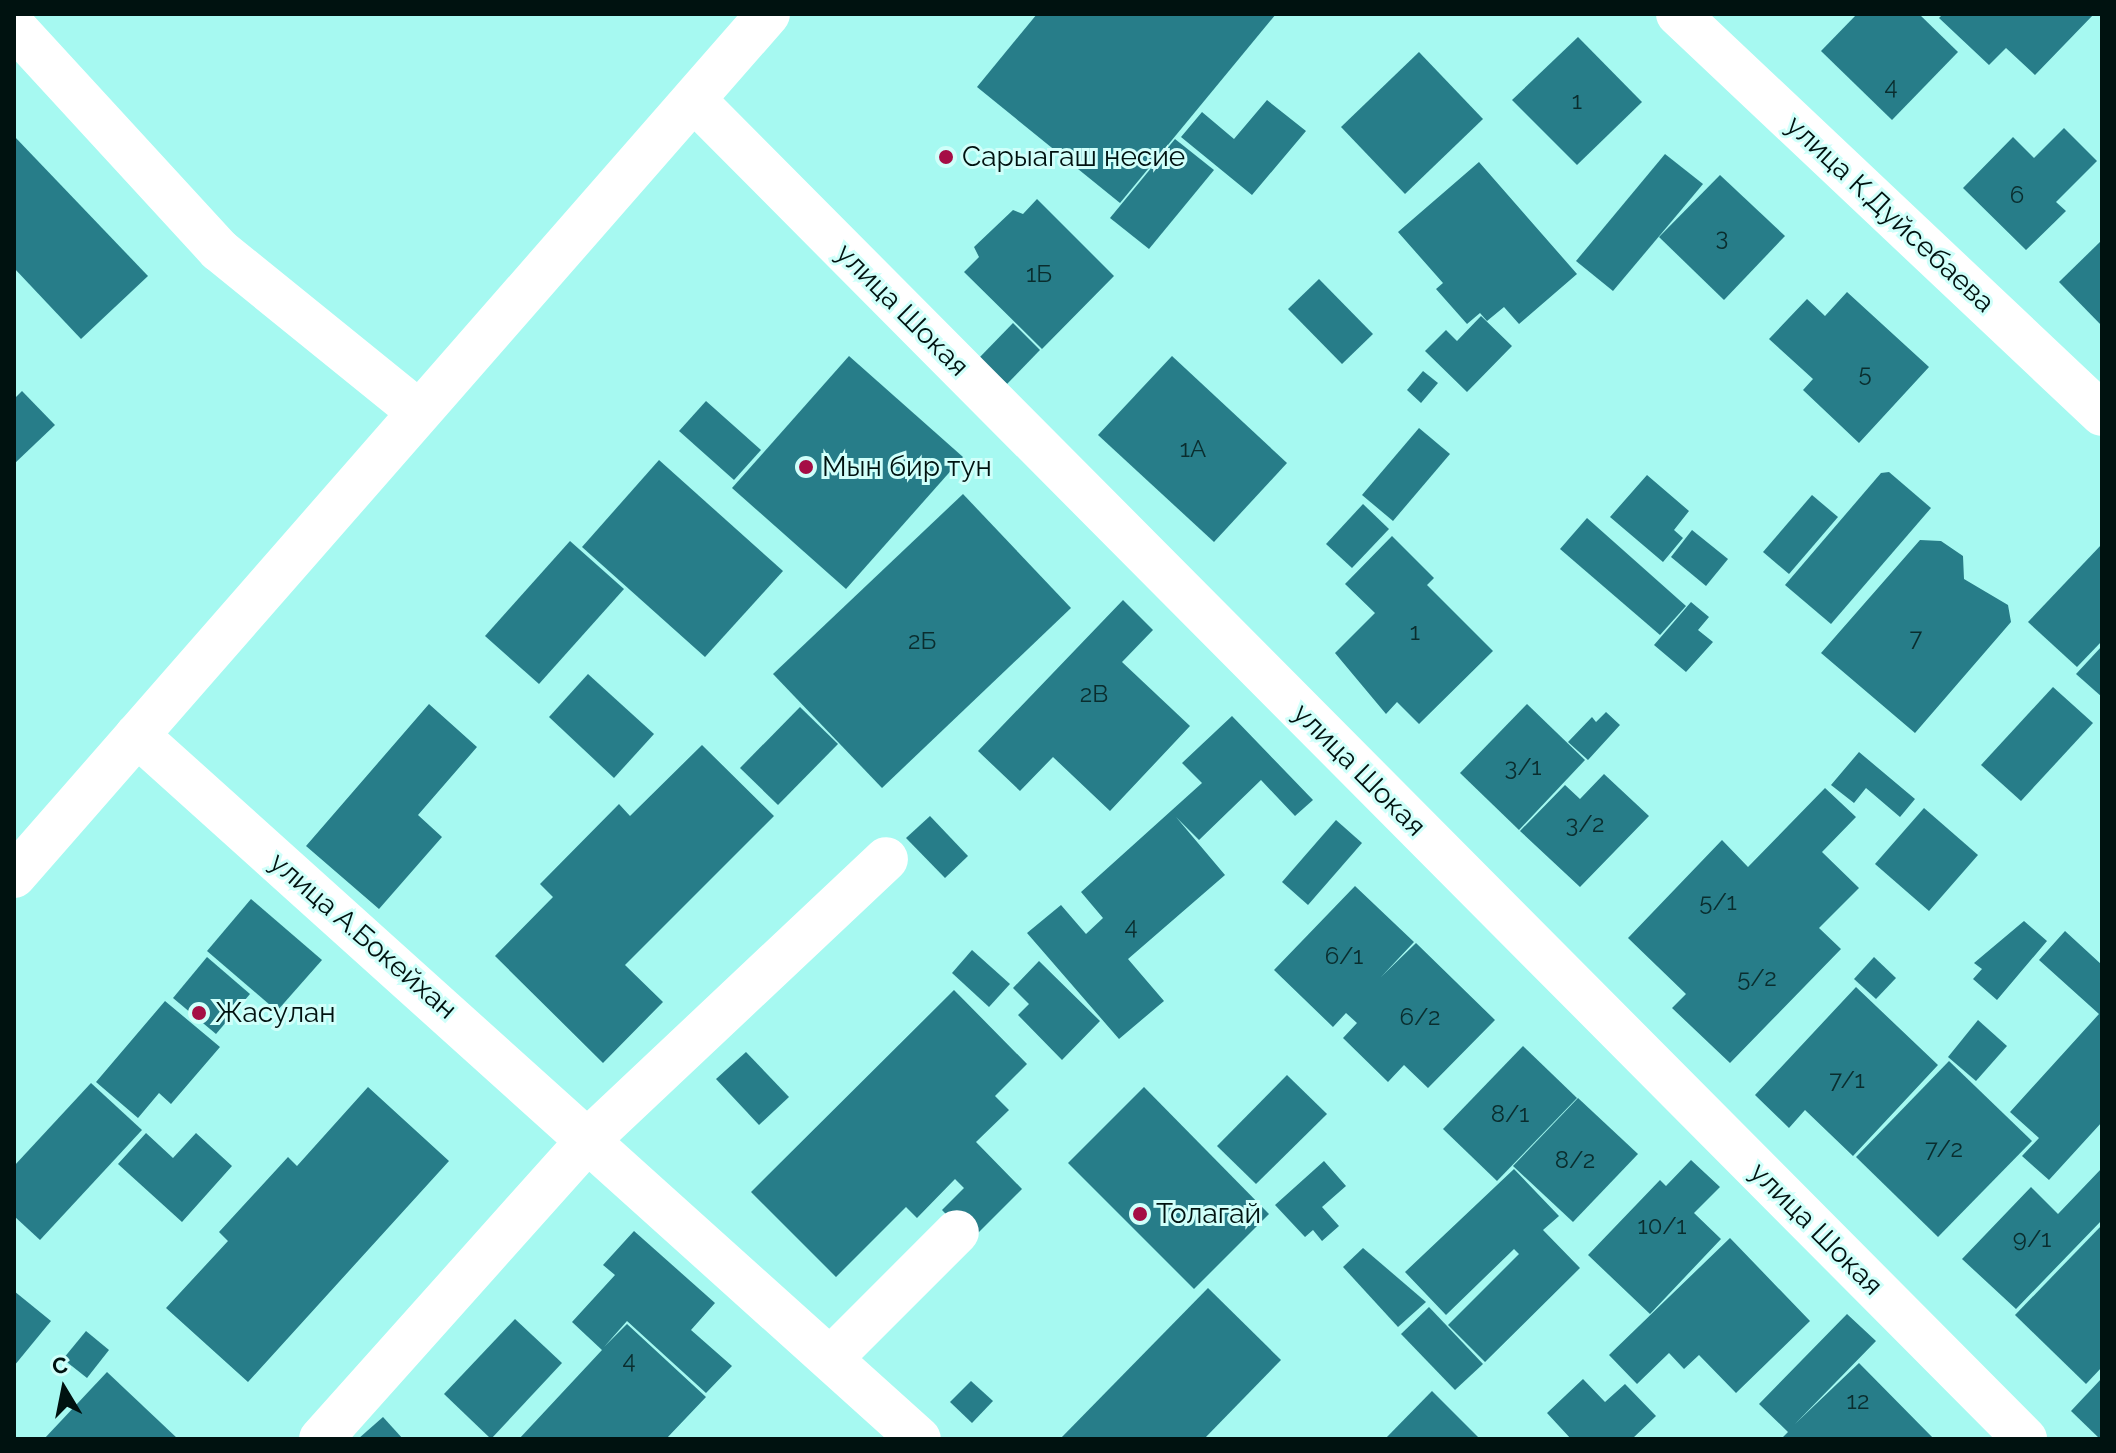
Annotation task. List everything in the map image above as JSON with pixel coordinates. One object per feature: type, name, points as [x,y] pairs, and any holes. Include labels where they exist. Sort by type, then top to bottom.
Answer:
[{"type":"main road","points":[[14,876],[768,14]]},
{"type":"main road","name":"улица К.Дуйсебаева","points":[[1678,14],[2102,414]]},
{"type":"main road","points":[[14,27],[219,250],[418,411]]},
{"type":"main road","name":"улица Шокая","points":[[694,100],[2025,1439]]},
{"type":"main road","name":"улица А.Бокейхан","points":[[137,735],[919,1439]]},
{"type":"main road","points":[[321,1439],[589,1139],[886,859]]},
{"type":"main road","points":[[831,1358],[957,1232]]},
{"type":"building","points":[[1037,14],[1276,14],[1120,203],[977,87]]},
{"type":"building","points":[[1857,14],[1919,14],[1958,52],[1892,120],[1821,51]]},
{"type":"building","points":[[1943,14],[2094,14],[2035,75],[2006,48],[1989,65],[1939,18]]},
{"type":"building","points":[[1578,37],[1642,102],[1577,165],[1512,100]]},
{"type":"building","points":[[1419,52],[1483,119],[1405,194],[1341,127]]},
{"type":"building","points":[[1267,100],[1306,131],[1252,195],[1181,137],[1202,112],[1234,139]]},
{"type":"building","points":[[2064,128],[2097,161],[2056,202],[2066,211],[2026,250],[1963,188],[2013,137],[2034,158]]},
{"type":"building","points":[[14,136],[148,276],[81,339],[14,268]]},
{"type":"building","points":[[1175,139],[1214,170],[1149,249],[1110,218]]},
{"type":"building","points":[[1665,154],[1703,184],[1613,291],[1576,261]]},
{"type":"building","points":[[1479,162],[1577,274],[1519,324],[1504,307],[1487,321],[1480,313],[1467,324],[1436,289],[1443,283],[1398,232]]},
{"type":"building","points":[[1720,175],[1785,236],[1724,300],[1659,237]]},
{"type":"building","points":[[1037,199],[1114,276],[1042,349],[964,272],[979,257],[974,247],[1013,210],[1023,214]]},
{"type":"building","points":[[2102,240],[2102,326],[2059,282]]},
{"type":"building","points":[[1319,279],[1373,334],[1342,364],[1288,309]]},
{"type":"building","points":[[1847,292],[1929,367],[1859,443],[1803,390],[1813,379],[1769,339],[1807,299],[1825,316]]},
{"type":"building","points":[[1481,316],[1512,346],[1467,392],[1425,351],[1446,330],[1457,341]]},
{"type":"building","points":[[1013,323],[1040,350],[1007,384],[979,358]]},
{"type":"building","points":[[849,356],[963,457],[846,589],[732,488]]},
{"type":"building","points":[[1172,356],[1287,463],[1214,542],[1098,435]]},
{"type":"building","points":[[1423,371],[1438,383],[1421,403],[1407,390]]},
{"type":"building","points":[[22,391],[55,425],[14,464],[14,399]]},
{"type":"building","points":[[706,401],[761,450],[734,480],[679,431]]},
{"type":"building","points":[[1419,428],[1450,454],[1393,521],[1362,495]]},
{"type":"building","points":[[659,460],[783,571],[705,657],[582,547]]},
{"type":"building","points":[[1889,472],[1931,508],[1831,624],[1785,585],[1881,473]]},
{"type":"building","points":[[1647,475],[1689,511],[1674,530],[1683,538],[1663,562],[1610,517]]},
{"type":"building","points":[[963,494],[1071,608],[882,788],[773,674]]},
{"type":"building","points":[[1812,495],[1838,517],[1789,574],[1763,552]]},
{"type":"building","points":[[1363,504],[1389,529],[1352,568],[1326,544]]},
{"type":"building","points":[[1587,518],[1686,606],[1660,635],[1560,549]]},
{"type":"building","points":[[1692,530],[1728,559],[1706,586],[1671,557]]},
{"type":"building","points":[[1392,536],[1434,578],[1427,585],[1493,651],[1419,724],[1397,702],[1386,714],[1335,653],[1375,613],[1345,584]]},
{"type":"building","points":[[1920,540],[1941,541],[1963,556],[1964,579],[2008,605],[2011,622],[1915,733],[1821,653]]},
{"type":"building","points":[[570,541],[624,589],[539,684],[485,636]]},
{"type":"building","points":[[2102,544],[2102,641],[2077,667],[2028,622]]},
{"type":"building","points":[[1123,600],[1153,630],[1122,662],[1190,726],[1110,811],[1053,757],[1020,791],[978,751]]},
{"type":"building","points":[[1691,602],[1709,617],[1698,630],[1713,642],[1686,672],[1654,645]]},
{"type":"building","points":[[2102,646],[2102,697],[2076,674]]},
{"type":"building","points":[[588,674],[654,734],[614,778],[549,717]]},
{"type":"building","points":[[2053,687],[2093,723],[2021,801],[1981,765]]},
{"type":"building","points":[[429,704],[477,747],[418,815],[442,837],[379,909],[306,846]]},
{"type":"building","points":[[1527,704],[1585,760],[1519,830],[1460,773]]},
{"type":"building","points":[[800,707],[838,744],[778,805],[740,768]]},
{"type":"building","points":[[1606,712],[1620,725],[1588,760],[1568,742],[1592,717],[1596,722]]},
{"type":"building","points":[[1232,716],[1313,800],[1295,816],[1261,780],[1199,840],[1176,817],[1225,875],[1128,959],[1164,1001],[1119,1039],[1027,933],[1061,905],[1086,934],[1103,918],[1081,892],[1202,783],[1182,763]]},
{"type":"building","points":[[702,745],[774,816],[625,965],[663,1002],[603,1063],[495,956],[553,897],[540,884],[619,804],[630,816]]},
{"type":"building","points":[[1859,752],[1915,799],[1900,817],[1866,788],[1854,803],[1831,785]]},
{"type":"building","points":[[1604,774],[1649,816],[1580,887],[1520,831],[1565,785],[1580,799]]},
{"type":"building","points":[[1825,788],[1856,817],[1822,852],[1859,888],[1819,928],[1841,949],[1730,1063],[1672,1008],[1686,994],[1628,938],[1722,840],[1748,867]]},
{"type":"building","points":[[1924,808],[1978,855],[1929,911],[1875,864]]},
{"type":"building","points":[[930,816],[968,856],[945,878],[906,838]]},
{"type":"building","points":[[1336,820],[1362,843],[1308,905],[1282,882]]},
{"type":"building","points":[[1355,886],[1414,942],[1381,977],[1416,943],[1495,1020],[1428,1088],[1404,1065],[1388,1082],[1343,1038],[1357,1023],[1346,1013],[1333,1027],[1274,970]]},
{"type":"building","points":[[251,899],[322,960],[277,1011],[207,951]]},
{"type":"building","points":[[2024,921],[2047,941],[1997,1000],[1973,979],[1982,969],[1974,963]]},
{"type":"building","points":[[2065,931],[2102,965],[2102,1122],[2049,1180],[2022,1156],[2039,1138],[2010,1112],[2099,1014],[2039,960]]},
{"type":"building","points":[[972,950],[1010,984],[989,1007],[952,973]]},
{"type":"building","points":[[207,957],[250,994],[216,1034],[173,998]]},
{"type":"building","points":[[1874,957],[1896,978],[1876,999],[1854,979]]},
{"type":"building","points":[[1039,961],[1100,1021],[1062,1060],[1018,1015],[1029,1004],[1013,988]]},
{"type":"building","points":[[1856,987],[1938,1065],[1853,1156],[1805,1110],[1789,1128],[1755,1095]]},
{"type":"building","points":[[954,990],[1027,1064],[995,1096],[1009,1110],[976,1142],[1022,1189],[971,1240],[942,1210],[964,1188],[955,1179],[917,1218],[906,1207],[836,1277],[751,1192]]},
{"type":"building","points":[[165,1001],[220,1047],[171,1104],[159,1093],[138,1118],[96,1082]]},
{"type":"building","points":[[1978,1020],[2007,1046],[1976,1081],[1948,1057]]},
{"type":"building","points":[[1523,1046],[1577,1098],[1497,1181],[1443,1129]]},
{"type":"building","points":[[746,1052],[789,1097],[759,1125],[716,1079]]},
{"type":"building","points":[[1949,1061],[2032,1141],[1938,1237],[1856,1157]]},
{"type":"building","points":[[1287,1075],[1327,1114],[1256,1184],[1217,1146]]},
{"type":"building","points":[[91,1083],[142,1130],[40,1240],[14,1216],[14,1166]]},
{"type":"building","points":[[368,1087],[449,1161],[248,1382],[166,1308],[228,1241],[219,1232],[288,1157],[297,1166]]},
{"type":"building","points":[[1144,1087],[1269,1214],[1194,1289],[1068,1163]]},
{"type":"building","points":[[1578,1098],[1638,1154],[1573,1222],[1513,1166]]},
{"type":"building","points":[[146,1133],[173,1158],[196,1133],[232,1166],[182,1222],[118,1164]]},
{"type":"building","points":[[1691,1160],[1720,1187],[1694,1213],[1721,1239],[1650,1314],[1588,1255],[1660,1180],[1666,1186]]},
{"type":"building","points":[[1324,1161],[1346,1186],[1322,1207],[1339,1226],[1322,1241],[1313,1230],[1305,1237],[1275,1205]]},
{"type":"building","points":[[2102,1168],[2102,1220],[2016,1309],[1962,1259],[2031,1187],[2058,1214]]},
{"type":"building","points":[[1514,1169],[1559,1216],[1543,1230],[1580,1268],[1485,1362],[1448,1325],[1519,1254],[1514,1249],[1446,1315],[1405,1272]]},
{"type":"building","points":[[2102,1225],[2102,1367],[2086,1384],[2015,1315]]},
{"type":"building","points":[[634,1231],[715,1303],[691,1330],[732,1366],[706,1393],[627,1321],[604,1347],[627,1324],[706,1397],[666,1439],[519,1439],[602,1350],[572,1322],[615,1275],[603,1265]]},
{"type":"building","points":[[1730,1238],[1810,1321],[1736,1393],[1699,1355],[1684,1369],[1669,1353],[1637,1384],[1609,1355]]},
{"type":"building","points":[[1363,1248],[1426,1302],[1398,1327],[1343,1267]]},
{"type":"building","points":[[1208,1288],[1281,1360],[1204,1439],[1060,1439]]},
{"type":"building","points":[[14,1291],[51,1321],[14,1366]]},
{"type":"building","points":[[1429,1307],[1483,1364],[1455,1390],[1401,1334]]},
{"type":"building","points":[[1847,1314],[1876,1341],[1795,1424],[1859,1363],[1934,1439],[1781,1439],[1788,1432],[1759,1404]]},
{"type":"building","points":[[515,1319],[562,1363],[491,1439],[444,1394]]},
{"type":"building","points":[[86,1331],[109,1350],[87,1378],[63,1359]]},
{"type":"building","points":[[107,1372],[178,1439],[44,1439]]},
{"type":"building","points":[[2102,1378],[2102,1439],[2100,1439],[2071,1411]]},
{"type":"building","points":[[1583,1379],[1605,1402],[1625,1384],[1656,1416],[1632,1439],[1571,1439],[1547,1413]]},
{"type":"building","points":[[971,1381],[993,1401],[972,1423],[950,1402]]},
{"type":"building","points":[[1432,1391],[1480,1439],[1385,1439]]},
{"type":"building","points":[[383,1417],[403,1439],[358,1439]]},
{"type":"place","name":"Сарыагаш несие","points":[[946,157]]},
{"type":"place","name":"Мын бир тун","points":[[806,467]]},
{"type":"place","name":"Жасулан","points":[[199,1013]]},
{"type":"place","name":"Толагай","points":[[1140,1214]]}]
